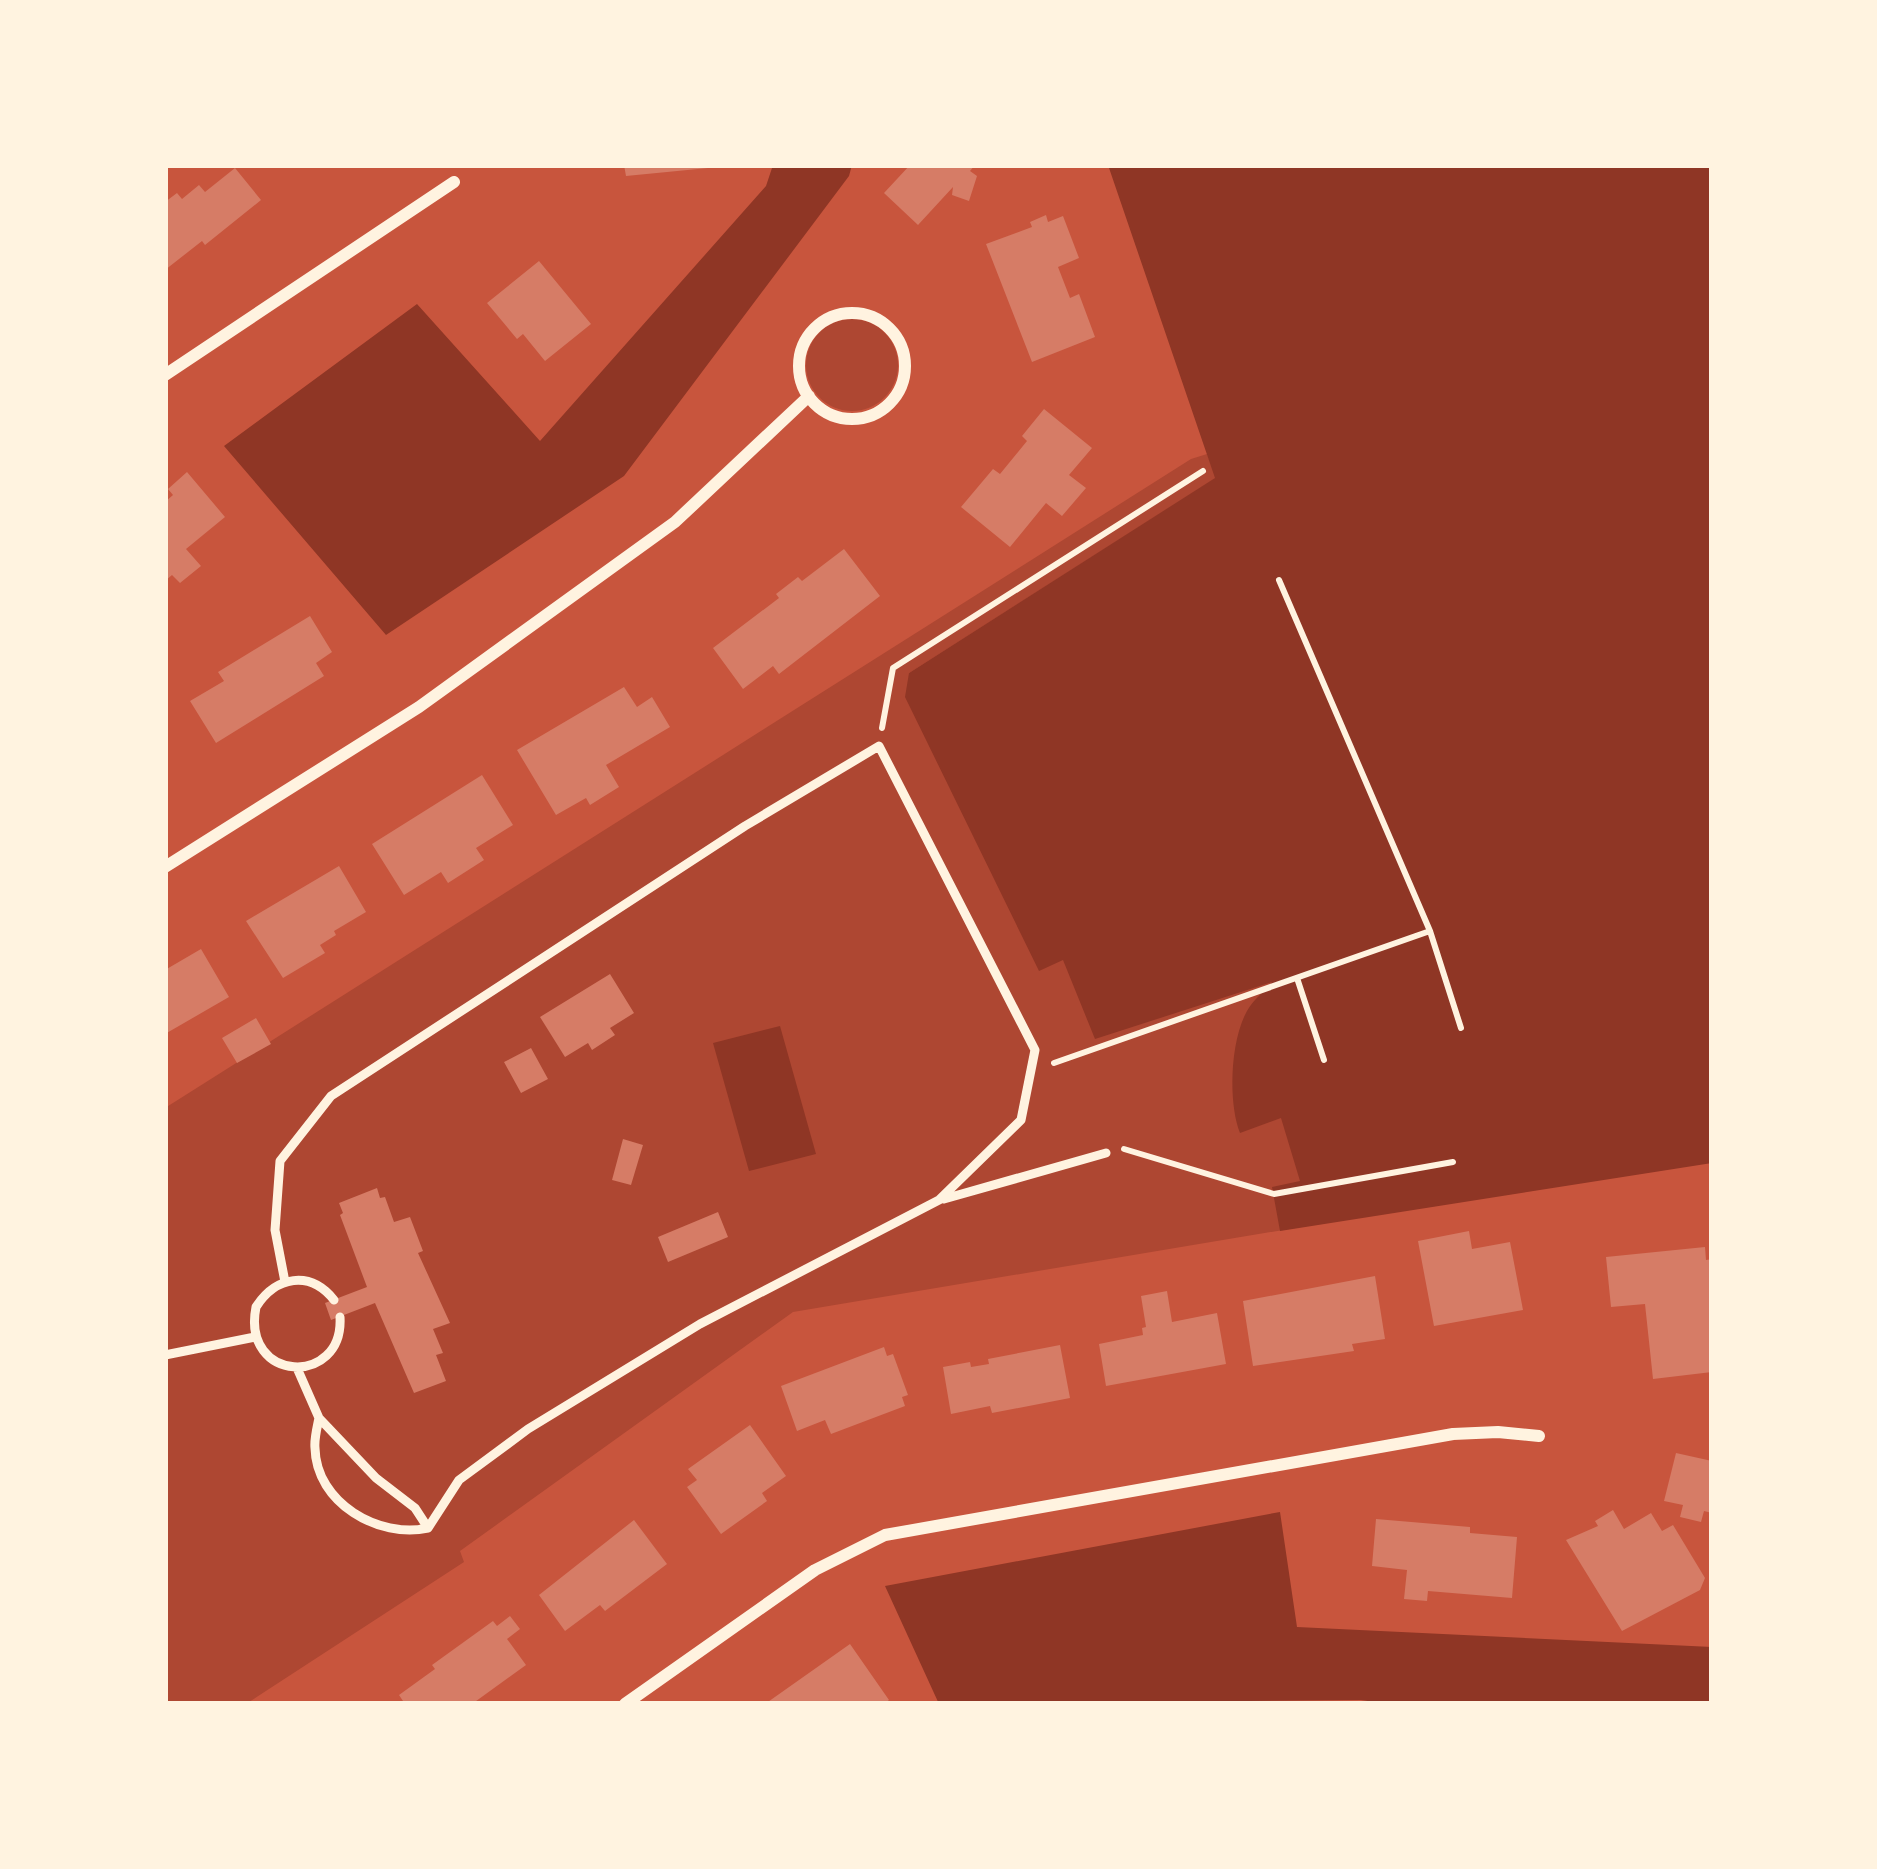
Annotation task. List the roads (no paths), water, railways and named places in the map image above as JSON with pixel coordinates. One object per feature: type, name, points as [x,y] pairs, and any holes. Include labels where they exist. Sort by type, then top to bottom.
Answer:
[{"type":"street","points":[[165,375],[454,182]]},
{"type":"street","points":[[855,313],[886,325],[897,338],[904,354],[900,390],[874,414],[838,417],[809,397],[799,364],[810,333],[823,322],[855,313]]},
{"type":"street","points":[[165,867],[419,707],[675,522],[809,397]]},
{"type":"street","points":[[626,1704],[815,1570],[885,1535],[1453,1434],[1539,1436]]},
{"type":"lane","points":[[285,1282],[275,1230],[280,1161],[331,1096],[745,826],[879,746],[1036,1050],[1022,1120],[939,1200]]},
{"type":"lane","points":[[319,1418],[314,1451],[330,1494],[372,1524],[405,1533],[428,1528],[459,1480],[528,1429],[700,1324],[939,1200],[1106,1153]]},
{"type":"lane","points":[[334,1300],[321,1286],[306,1280],[285,1282],[256,1306],[255,1336],[271,1359],[297,1367],[323,1359],[333,1349],[340,1337],[340,1317]]},
{"type":"lane","points":[[165,1355],[255,1336]]},
{"type":"lane","points":[[297,1367],[319,1418],[376,1478],[415,1508],[428,1528]]}]
